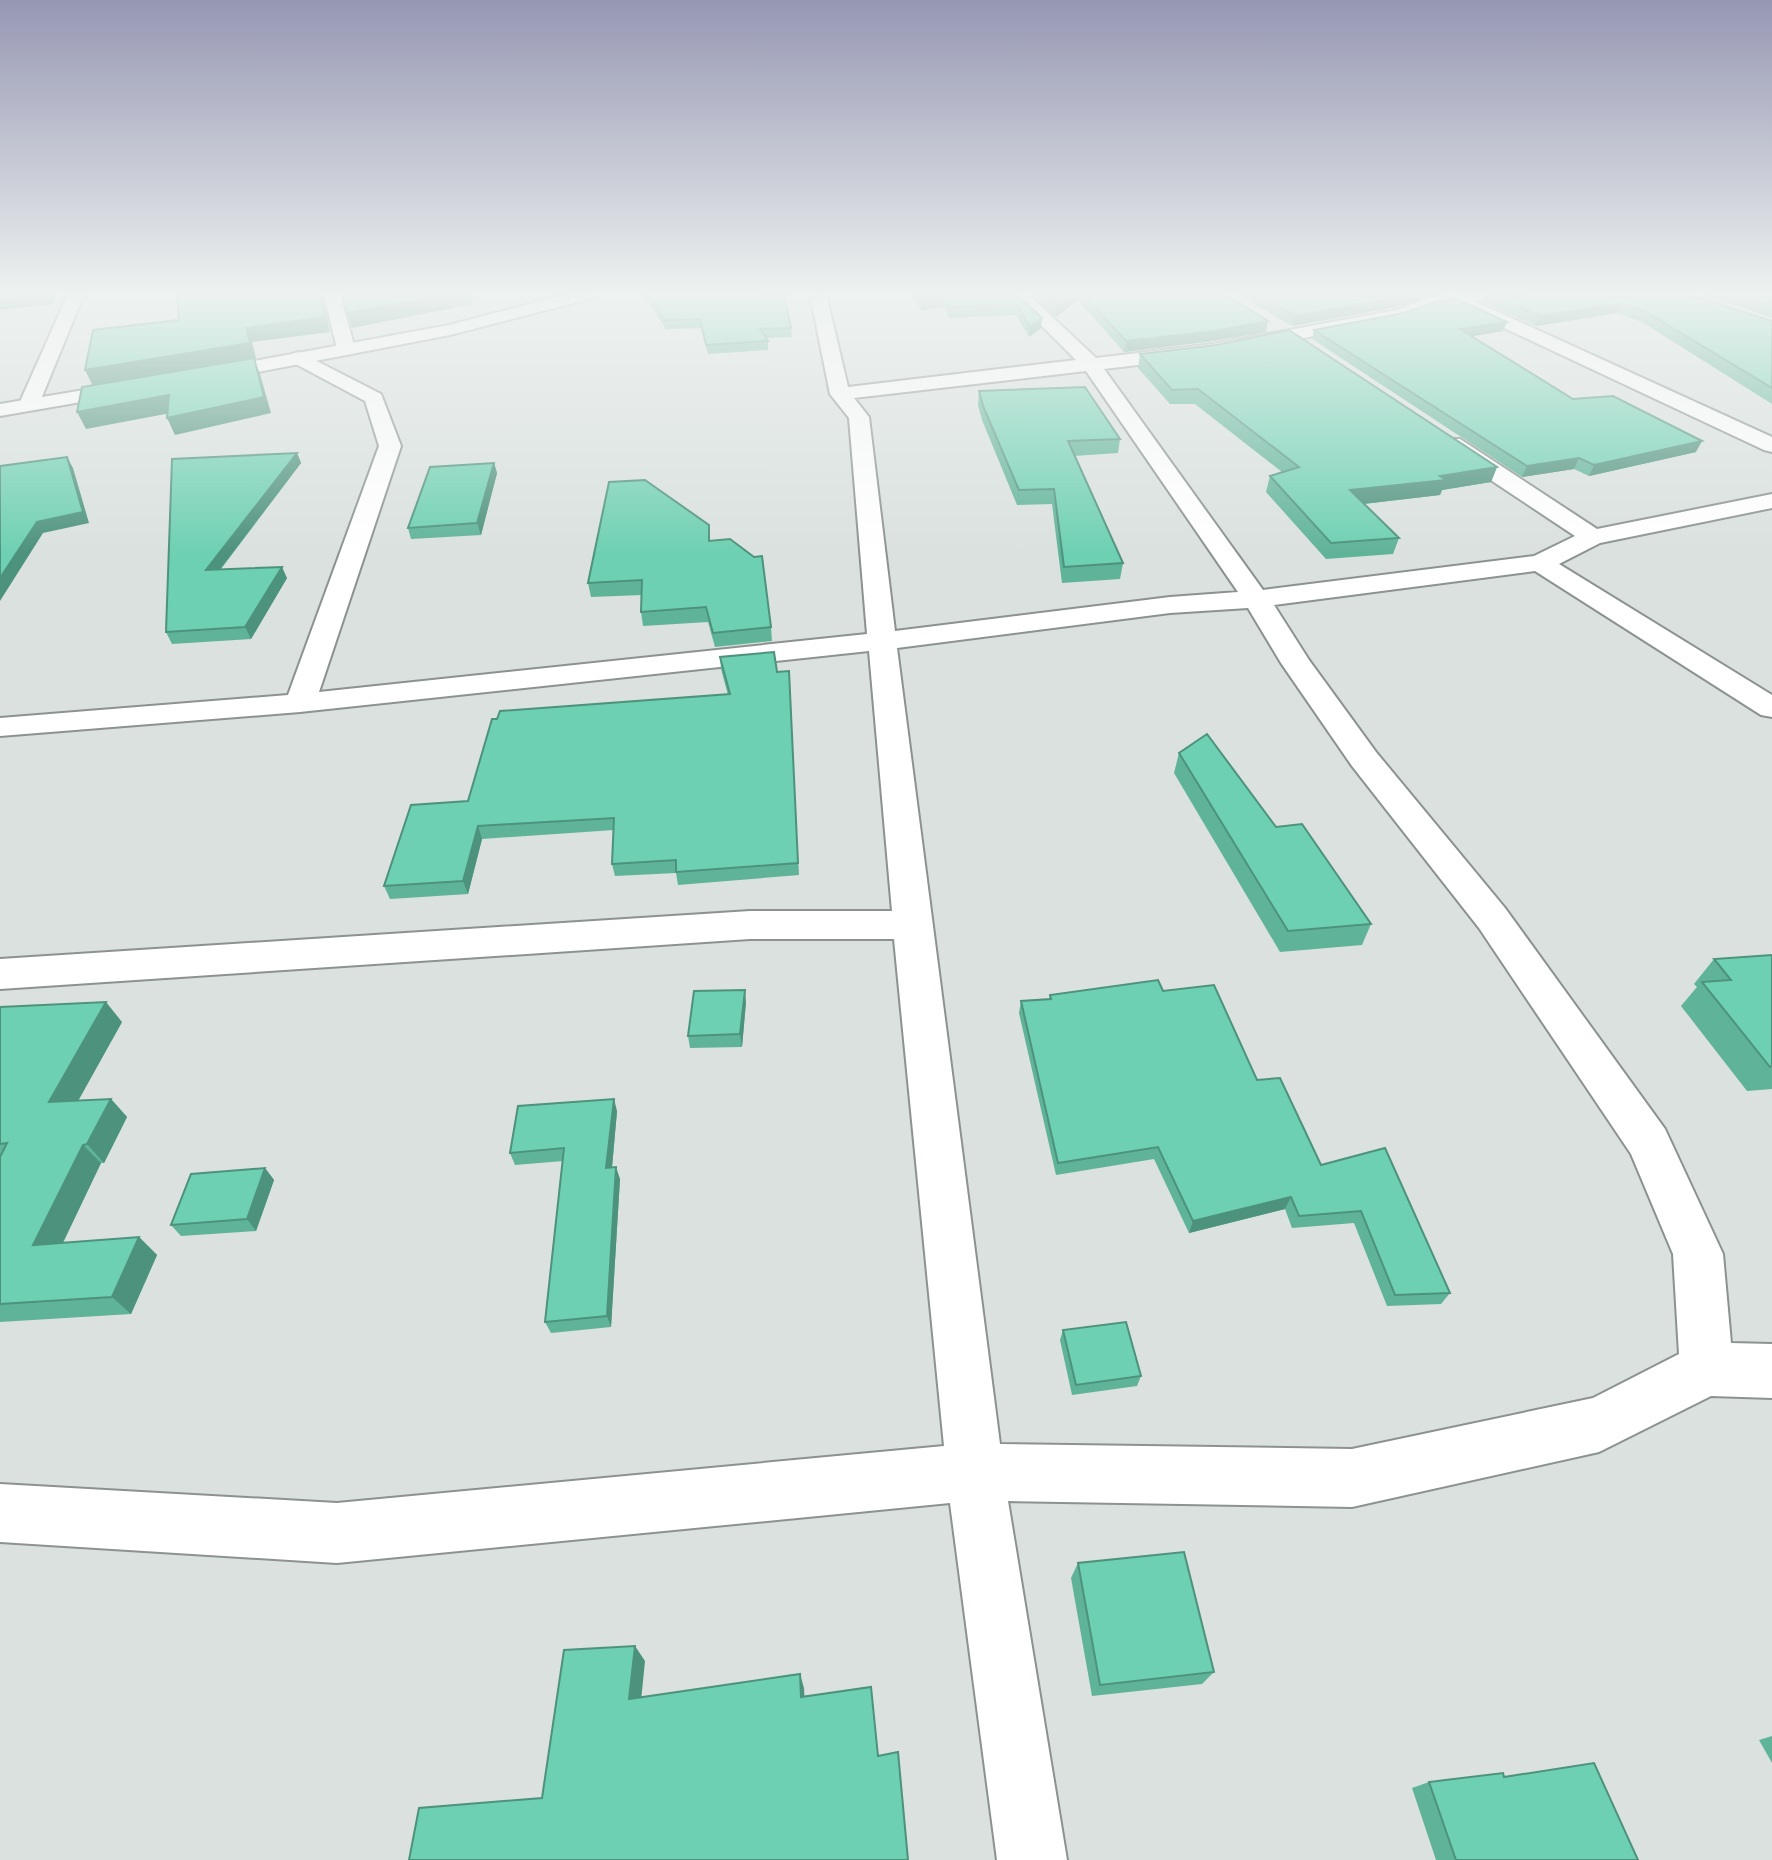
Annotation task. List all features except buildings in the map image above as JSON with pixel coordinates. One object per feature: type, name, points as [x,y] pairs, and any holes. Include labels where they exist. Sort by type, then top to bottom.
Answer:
[{"type":"street","points":[[30,404],[40,381]]},
{"type":"street","points":[[300,703],[390,446],[374,398],[342,381]]},
{"type":"street","points":[[837,381],[840,394],[859,417],[912,925],[975,1472],[1032,1860]]},
{"type":"street","points":[[840,394],[950,381]]},
{"type":"street","points":[[1102,381],[1256,599],[1296,663],[1364,759],[1492,918],[1649,1143],[1698,1254],[1707,1369]]},
{"type":"street","points":[[1632,381],[1772,445]]},
{"type":"street","points":[[0,410],[152,384]]},
{"type":"street","points":[[1435,432],[1593,537]]},
{"type":"street","points":[[0,727],[300,703],[881,641],[1170,605],[1256,599],[1540,563],[1593,537],[1772,501]]},
{"type":"street","points":[[1540,563],[1772,708]]},
{"type":"street","points":[[0,974],[750,925],[912,925]]},
{"type":"street","points":[[0,1513],[337,1533],[975,1472],[1352,1478],[1599,1424],[1707,1369],[1772,1371]]}]
